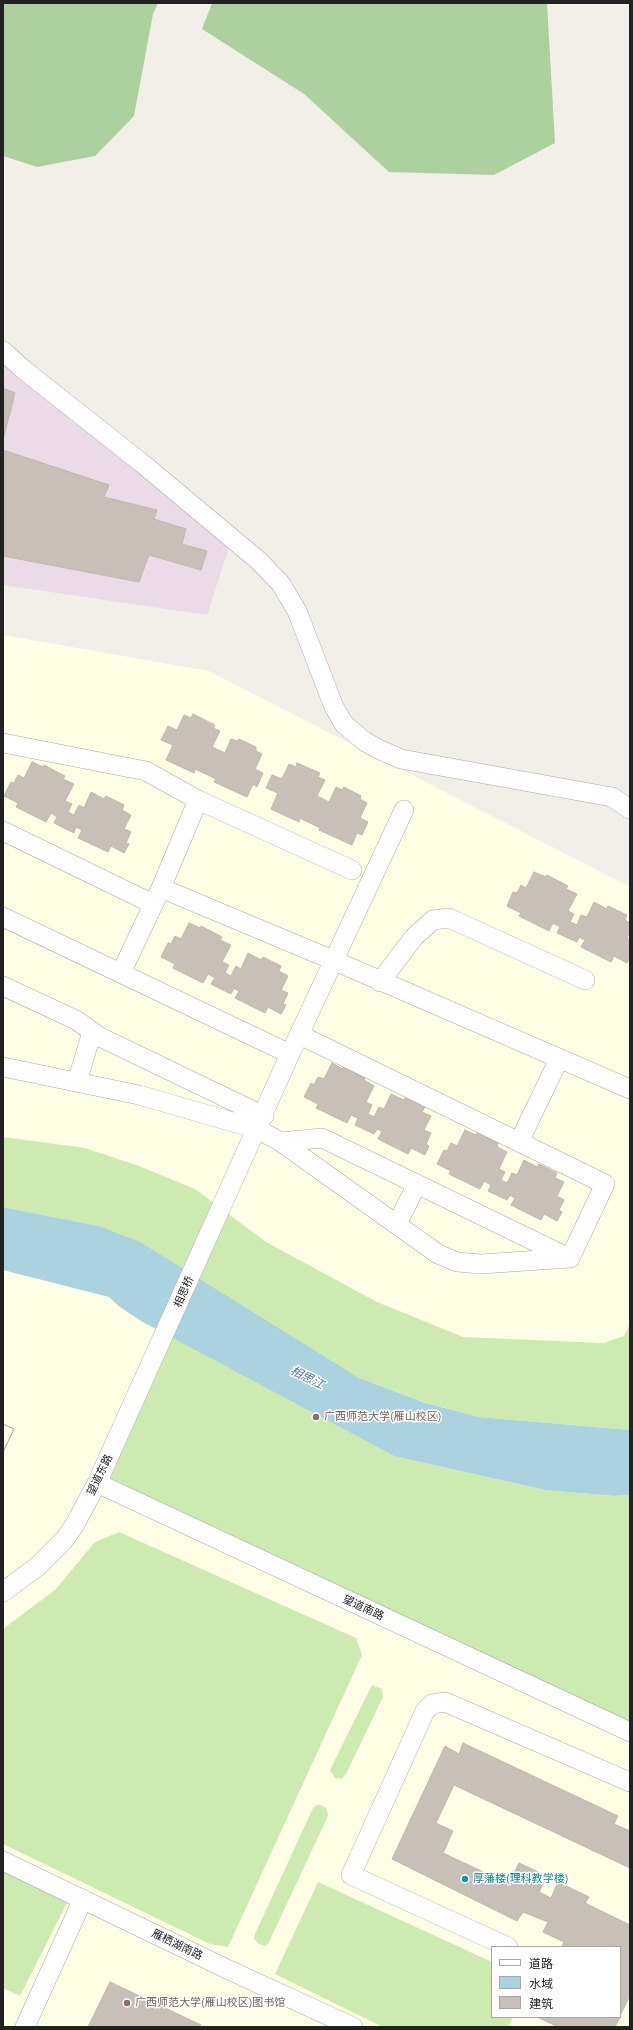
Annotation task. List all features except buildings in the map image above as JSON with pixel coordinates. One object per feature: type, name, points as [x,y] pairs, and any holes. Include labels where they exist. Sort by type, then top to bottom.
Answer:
[{"type":"street","points":[[3,351],[24,370],[168,485],[259,561],[281,584],[297,611],[334,707],[344,724],[364,741],[401,759],[612,797],[630,809]]},
{"type":"street","points":[[3,743],[146,771],[198,800],[352,870]]},
{"type":"street","points":[[121,973],[157,896],[198,800]]},
{"type":"street","name":"相思桥","points":[[165,1333],[261,1122],[290,1054],[335,961],[404,810]]},
{"type":"street","points":[[3,831],[157,896],[335,961],[380,982],[630,1089]]},
{"type":"street","points":[[3,916],[290,1054]]},
{"type":"street","points":[[380,982],[414,937],[433,920],[449,918],[585,980]]},
{"type":"street","points":[[3,986],[76,1020],[100,1037],[261,1122],[281,1142],[438,1254],[463,1263],[481,1264],[570,1258]]},
{"type":"street","points":[[77,1082],[92,1032]]},
{"type":"street","points":[[300,1035],[605,1184],[570,1258]]},
{"type":"street","points":[[519,1142],[559,1059]]},
{"type":"street","points":[[3,1066],[261,1122]]},
{"type":"street","points":[[281,1142],[322,1138],[570,1258]]},
{"type":"street","points":[[397,1224],[417,1184]]},
{"type":"street","name":"望道东路","points":[[3,1592],[38,1566],[74,1526],[97,1483],[165,1333]]},
{"type":"street","name":"望道南路","points":[[97,1483],[630,1732]]},
{"type":"street","points":[[506,1946],[351,1875],[425,1711],[432,1704],[445,1702],[630,1782]]},
{"type":"street","name":"雁栖湖南路","points":[[3,1861],[229,1970],[353,2027]]},
{"type":"street","points":[[25,2027],[83,1900]]},
{"type":"shaded area","points":[[3,359],[231,541],[207,615],[3,585]]},
{"type":"shaded area","name":"广西师范大学(雁山校区)","points":[[3,635],[209,671],[630,887],[630,2027],[3,2027]]},
{"type":"green space","points":[[3,3],[158,3],[153,14],[134,116],[95,156],[37,167],[3,156]]},
{"type":"green space","points":[[212,3],[547,3],[555,143],[494,175],[389,172],[304,94],[202,29]]},
{"type":"green space","points":[[3,1137],[85,1148],[139,1166],[195,1189],[266,1242],[377,1302],[463,1337],[604,1343],[624,1336],[630,1324],[630,1430],[479,1417],[427,1403],[359,1378],[99,1226],[3,1207]]},
{"type":"green space","points":[[165,1333],[394,1456],[545,1490],[614,1496],[630,1495],[630,1732],[97,1483]]},
{"type":"green space","points":[[119,1532],[356,1638],[362,1655],[228,1947],[210,1944],[3,1844],[3,1629],[55,1590],[95,1542]]},
{"type":"green space","points":[[372,1685],[382,1689],[383,1697],[346,1774],[341,1779],[335,1778],[330,1770]]},
{"type":"green space","points":[[317,1805],[321,1805],[326,1808],[328,1815],[327,1818],[269,1942],[266,1946],[259,1944],[254,1939],[255,1934],[313,1808]]},
{"type":"green space","points":[[3,1869],[68,1901],[20,1996],[3,1988]]},
{"type":"green space","points":[[318,1882],[491,1962],[491,2018],[512,2018],[508,2027],[383,2027],[275,1974]]},
{"type":"water","name":"相思江","points":[[3,1207],[99,1226],[140,1242],[359,1378],[426,1403],[479,1417],[630,1430],[630,1495],[614,1496],[545,1490],[394,1456],[141,1321],[120,1307],[109,1297],[3,1270]]},
{"type":"place","name":"广西师范大学(雁山校区)","points":[[316,1417]]},
{"type":"place","name":"厚藩楼(理科教学楼)","points":[[465,1879]]},
{"type":"place","name":"广西师范大学(雁山校区)图书馆","points":[[127,2003]]}]
